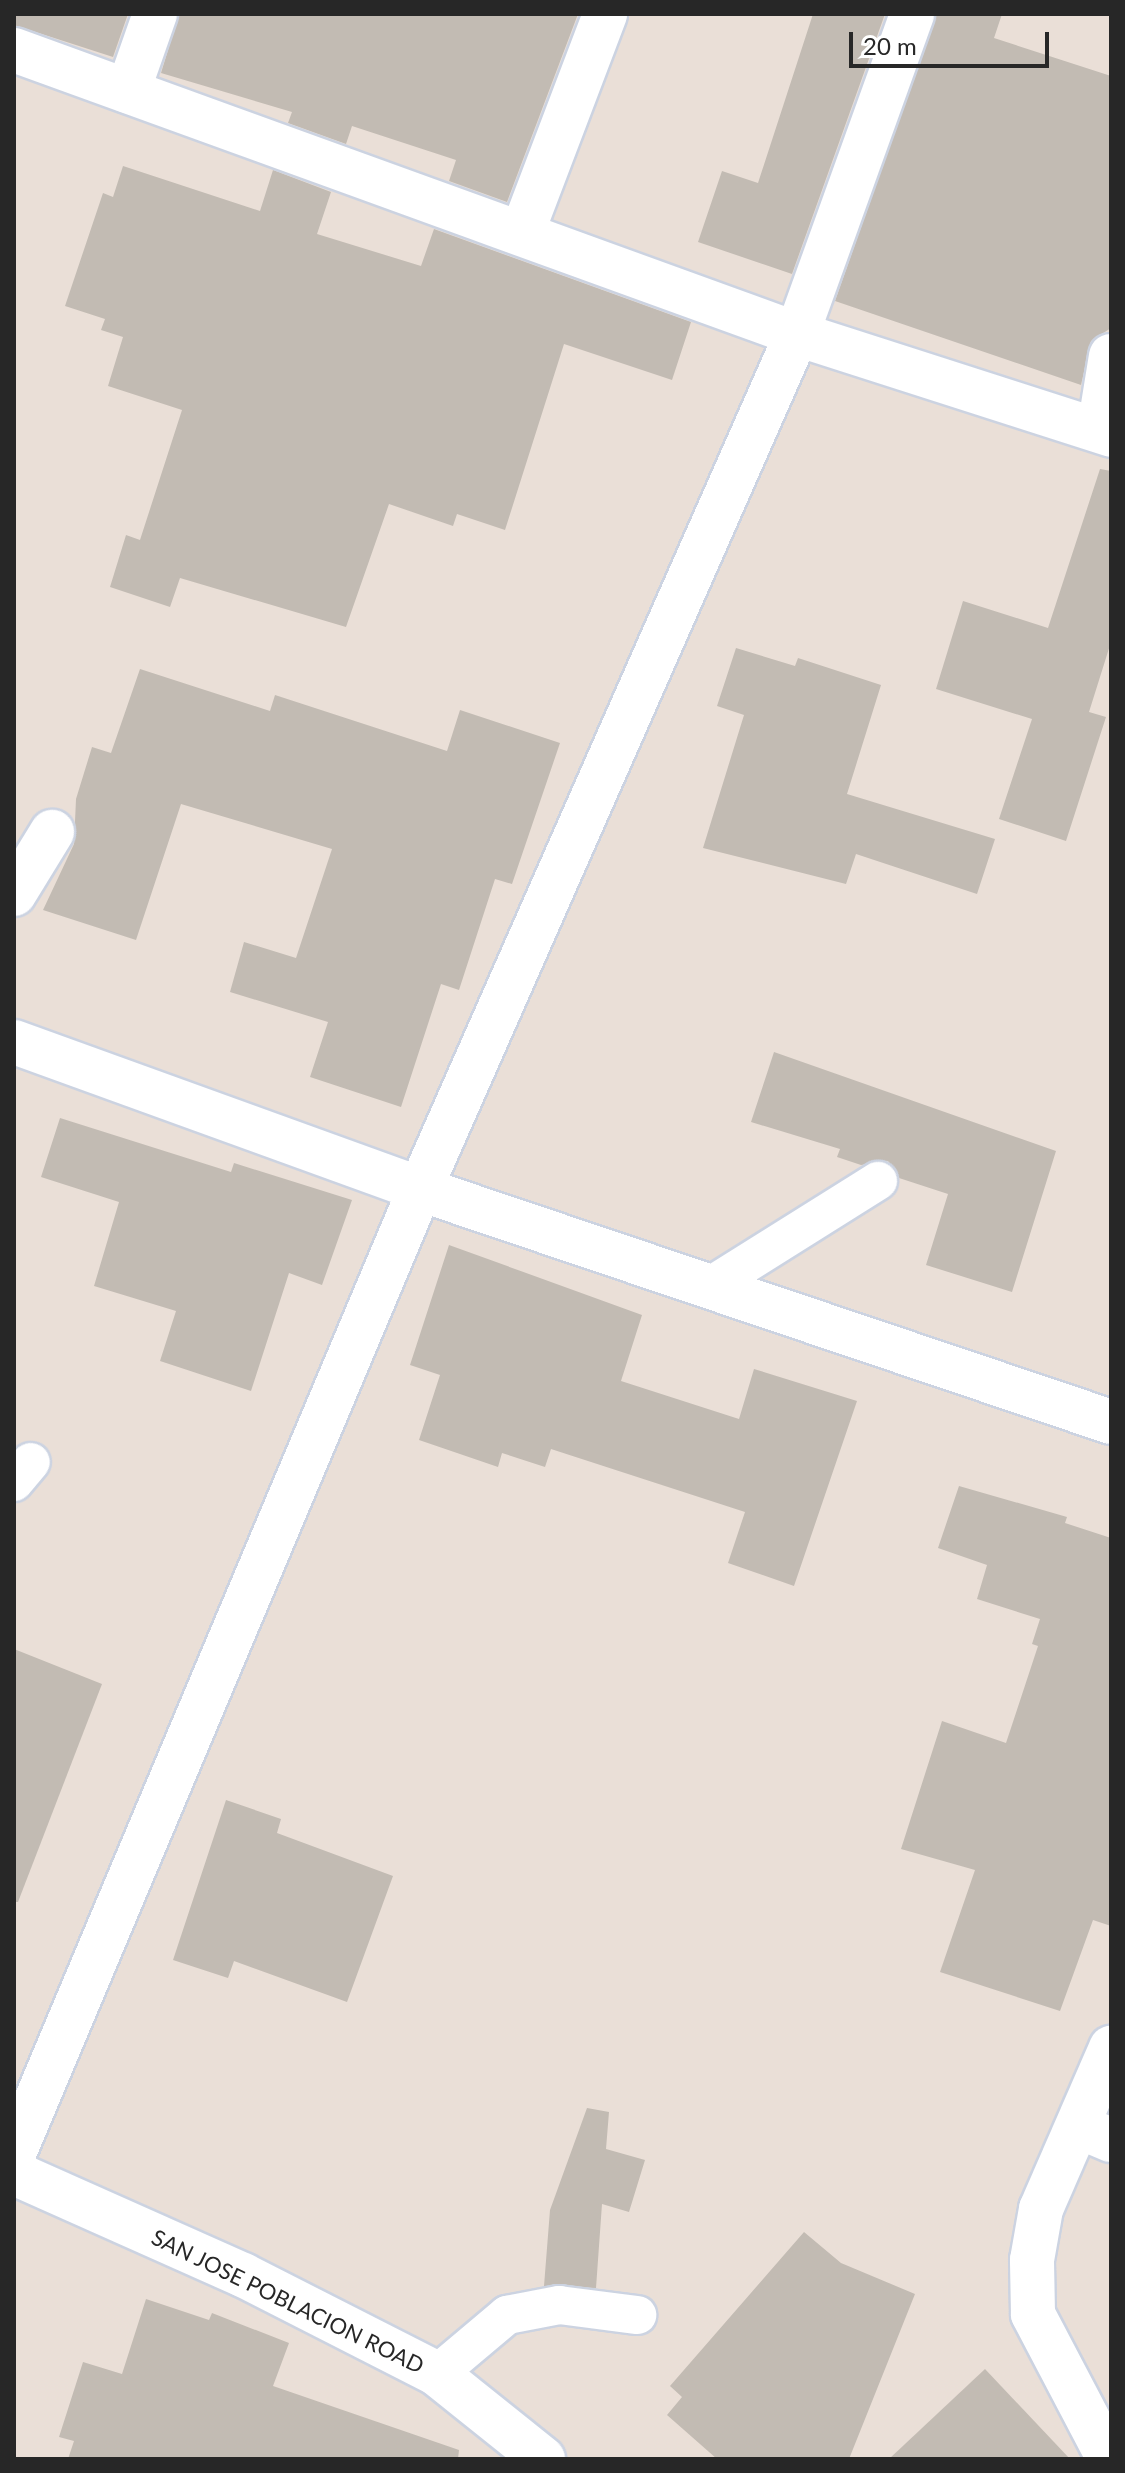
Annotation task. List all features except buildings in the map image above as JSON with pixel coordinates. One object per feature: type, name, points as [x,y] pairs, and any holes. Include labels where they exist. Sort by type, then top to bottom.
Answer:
[{"type":"street","points":[[128,91],[155,14]]},
{"type":"street","points":[[522,233],[605,14]]},
{"type":"street","points":[[14,2153],[420,1189],[797,334],[912,14]]},
{"type":"street","points":[[14,50],[797,334],[1105,432],[1111,356]]},
{"type":"street","points":[[14,894],[52,832]]},
{"type":"street","points":[[14,1042],[420,1189],[1111,1422]]},
{"type":"street","points":[[1109,2459],[1033,2314],[1041,2209],[1094,2133],[1111,2048]]},
{"type":"street","name":"SAN JOSE POBLACION ROAD","points":[[14,2173],[243,2275],[437,2374],[543,2459]]},
{"type":"lane","points":[[712,1285],[878,1181]]},
{"type":"lane","points":[[437,2374],[507,2315],[559,2305],[637,2315]]}]
